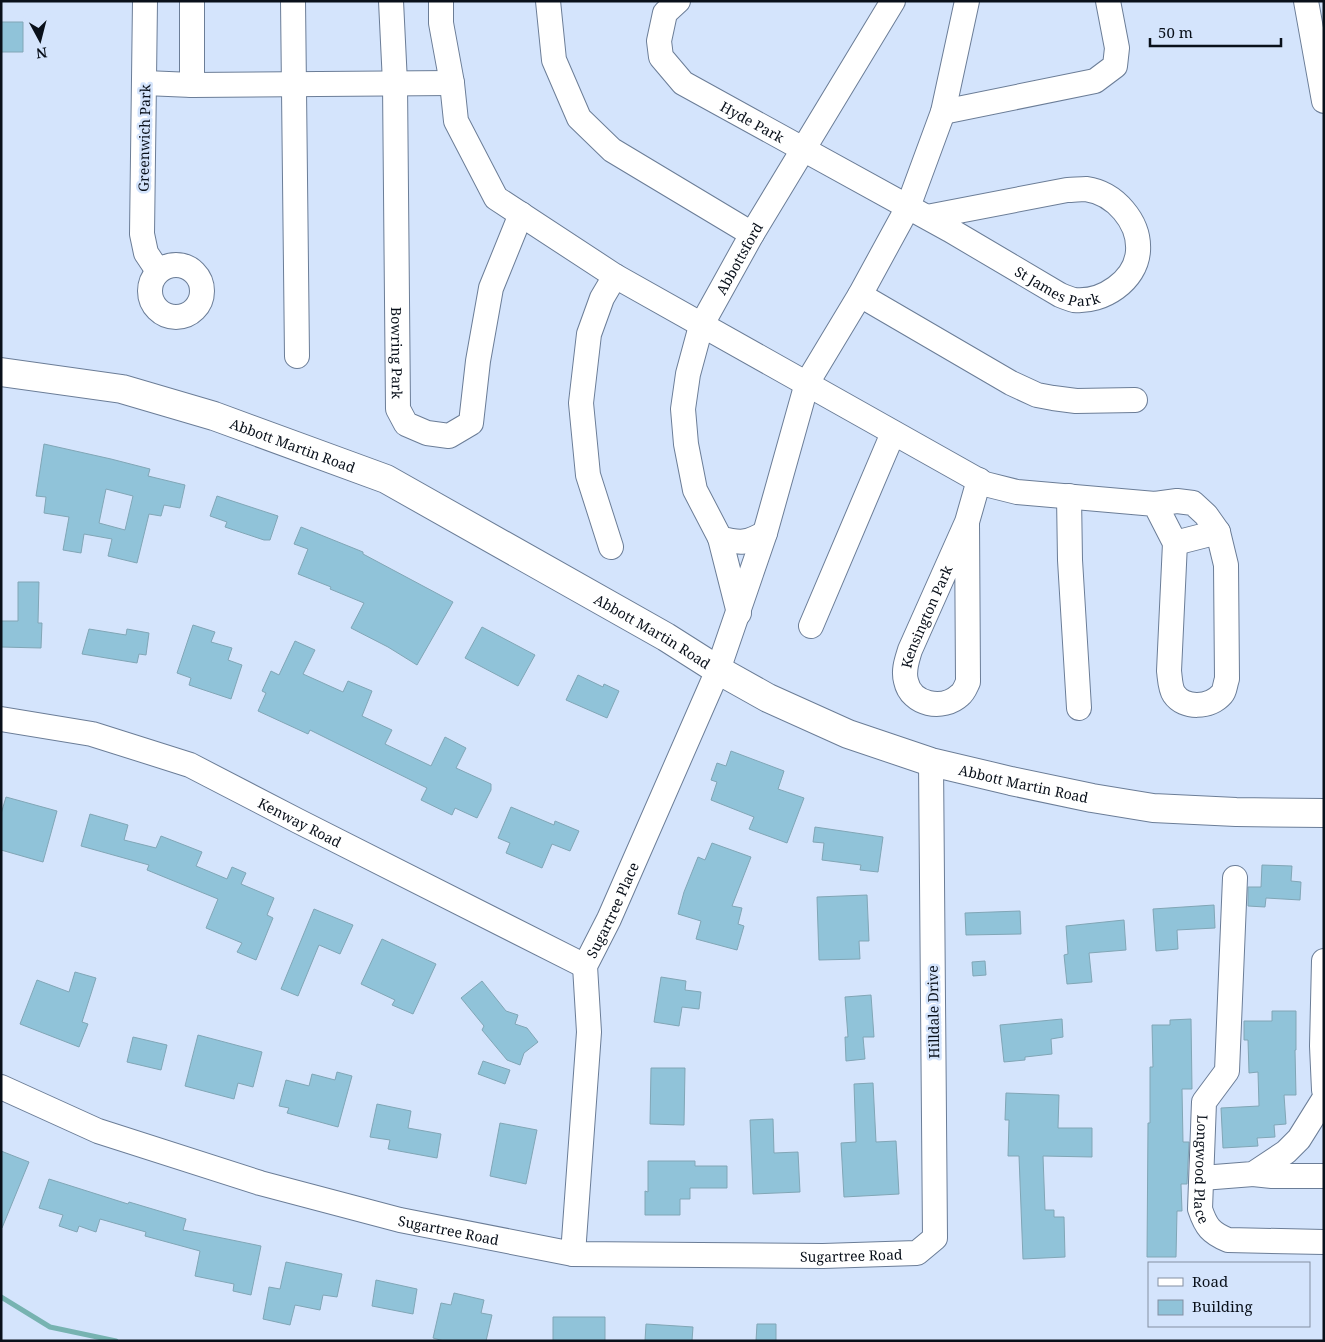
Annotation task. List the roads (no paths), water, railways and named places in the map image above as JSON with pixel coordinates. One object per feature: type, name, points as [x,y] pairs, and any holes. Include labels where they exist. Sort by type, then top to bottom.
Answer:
[{"type":"main road","name":"Abbott Martin Road","points":[[1,372],[122,389],[214,416],[386,479],[666,637],[718,670],[768,698],[848,734],[931,762],[1056,790],[1153,808],[1236,812],[1324,813]]},
{"type":"street","name":"Greenwich Park","points":[[146,1],[142,234],[146,253],[158,271]]},
{"type":"street","points":[[192,1],[192,85]]},
{"type":"street","points":[[293,1],[298,356]]},
{"type":"street","name":"Bowring Park","points":[[392,1],[395,84],[398,409],[406,424],[426,433],[449,436],[471,422],[478,361],[491,288],[521,214]]},
{"type":"street","points":[[441,1],[441,23],[452,83],[456,121],[496,198],[615,276],[985,484],[1017,492],[1155,504],[1177,501],[1193,503],[1206,515],[1218,532],[1226,565],[1227,680],[1222,694],[1211,702],[1200,705],[1186,705],[1174,694],[1170,682],[1175,543],[1155,504]]},
{"type":"street","points":[[548,1],[554,60],[579,118],[612,150],[752,234]]},
{"type":"street","name":"Hyde Park","points":[[678,1],[665,13],[659,41],[661,57],[683,83],[917,212]]},
{"type":"street","name":"Abbottsford","points":[[739,613],[720,538],[696,490],[686,444],[683,409],[688,374],[701,326],[752,234],[893,1]]},
{"type":"street","points":[[718,670],[765,533],[807,383],[860,295],[917,212],[943,112],[968,1]]},
{"type":"street","points":[[943,112],[1095,82],[1115,66],[1117,48],[1108,1]]},
{"type":"street","points":[[1306,1],[1324,101]]},
{"type":"street","points":[[145,84],[452,83]]},
{"type":"street","name":"St James Park","points":[[1086,189],[1115,201],[1124,211],[1132,224],[1138,251],[1134,265],[1126,278],[1114,289],[1102,297],[1073,300],[1060,295],[917,212],[1067,190],[1086,189]]},
{"type":"street","points":[[610,547],[588,475],[581,403],[589,334],[602,298],[615,276]]},
{"type":"street","points":[[860,295],[1011,383],[1036,395],[1076,401],[1135,400]]},
{"type":"street","points":[[812,626],[893,433]]},
{"type":"street","name":"Kensington Park","points":[[966,522],[968,682],[961,695],[955,699],[948,703],[933,705],[914,697],[906,682],[905,668],[910,650],[966,522],[979,480]]},
{"type":"street","points":[[1069,496],[1070,560],[1079,708]]},
{"type":"street","points":[[1175,543],[1218,532]]},
{"type":"street","points":[[720,538],[733,542],[748,542],[765,533]]},
{"type":"street","name":"Sugartree Place","points":[[573,1254],[589,1032],[585,966],[609,920],[718,670]]},
{"type":"street","name":"Kenway Road","points":[[1,719],[92,734],[190,765],[585,966]]},
{"type":"street","name":"Hilldale Drive","points":[[917,1253],[935,1238],[931,762]]},
{"type":"street","name":"Longwood Place","points":[[1235,878],[1227,1071],[1204,1102],[1200,1209],[1204,1222],[1216,1235],[1228,1240],[1324,1242]]},
{"type":"street","points":[[1324,960],[1324,1090]]},
{"type":"street","name":"Sugartree Road","points":[[1,1087],[98,1131],[260,1184],[400,1220],[573,1254],[823,1256],[917,1253]]},
{"type":"street","points":[[1253,1174],[1286,1152],[1299,1139],[1324,1099]]},
{"type":"street","points":[[1202,1178],[1253,1174],[1324,1176]]},
{"type":"waterway","points":[[1,1297],[50,1327],[116,1341]]}]
